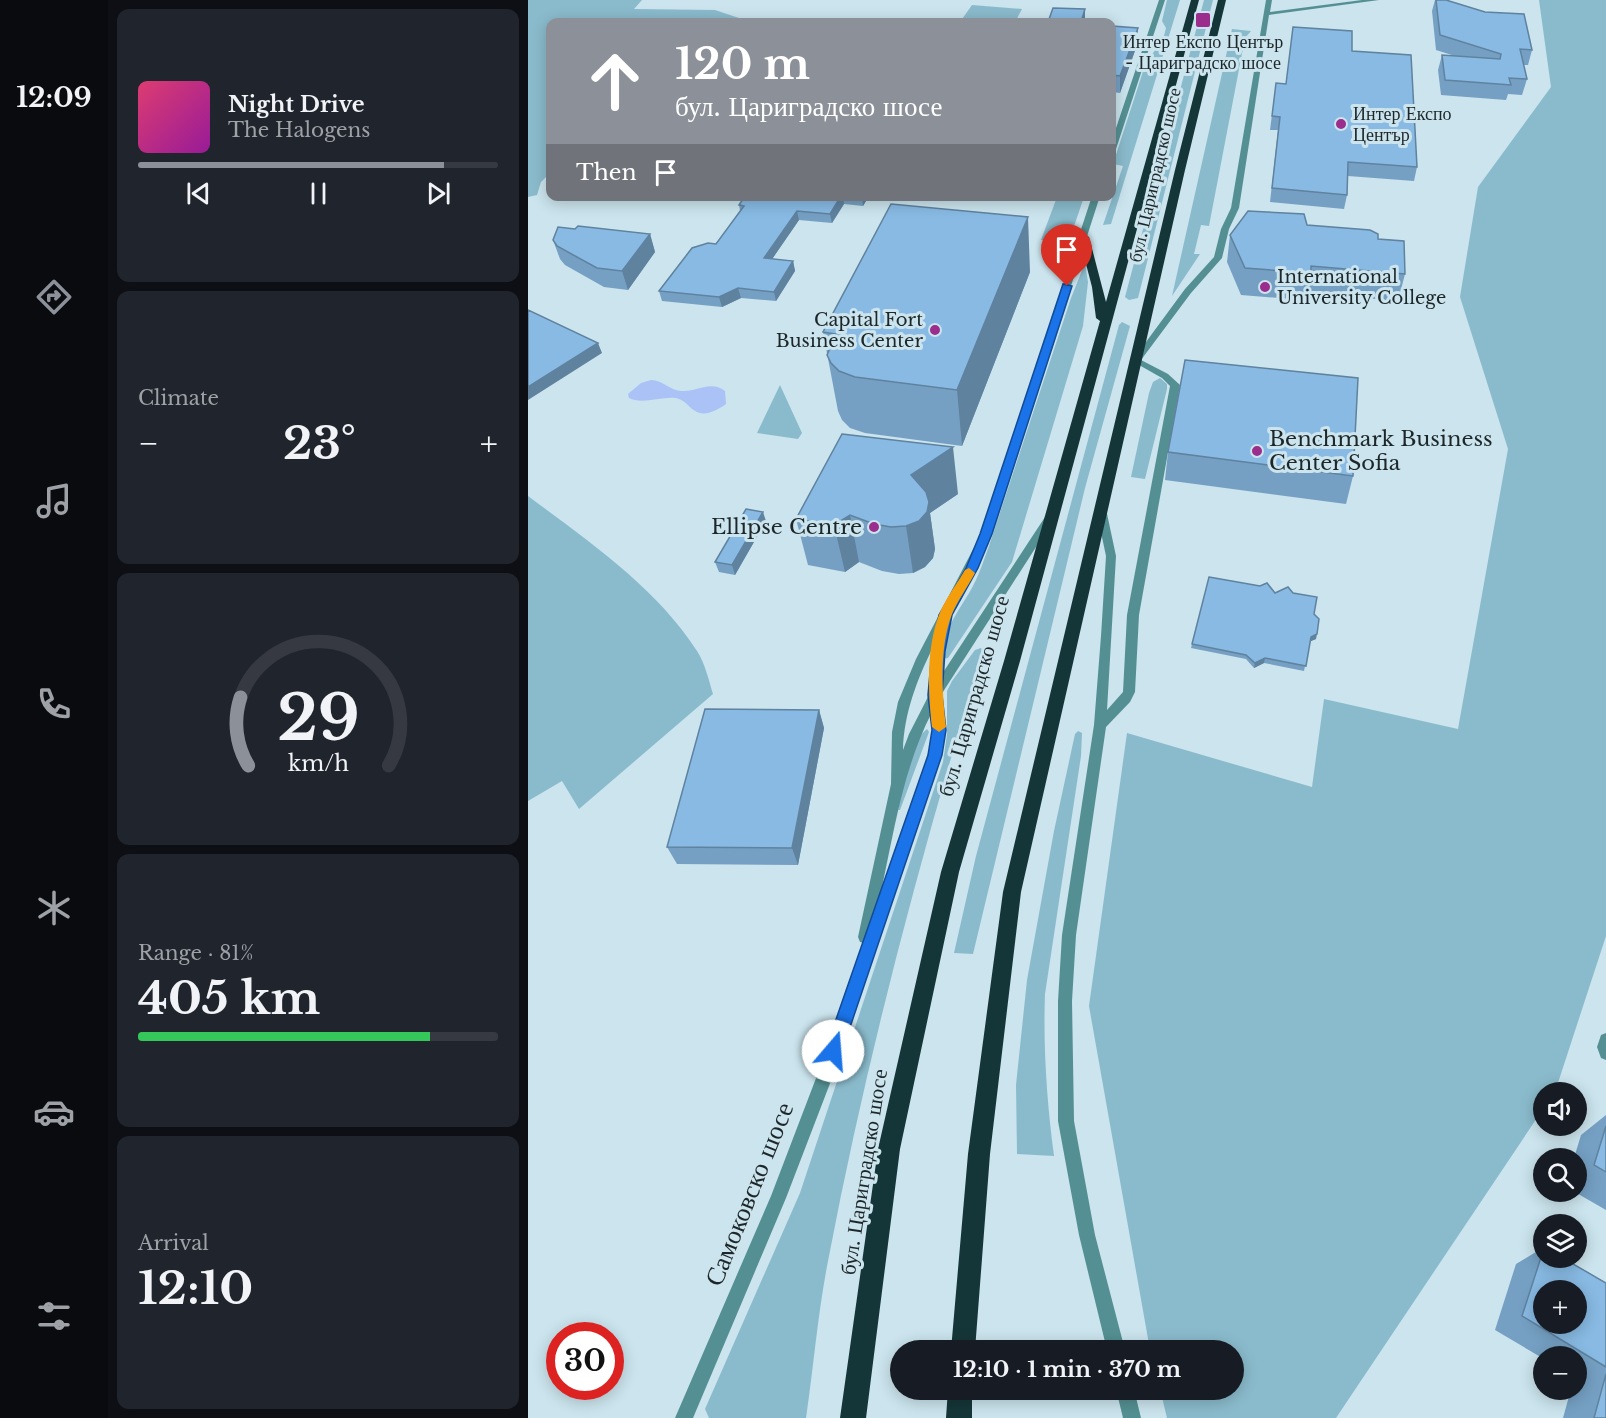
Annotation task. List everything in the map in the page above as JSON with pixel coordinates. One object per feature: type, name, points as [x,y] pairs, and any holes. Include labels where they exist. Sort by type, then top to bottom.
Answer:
[{"type":"highway","name":"бул. Цариградско шосе","points":[[853,1418],[889,1149],[950,872],[1012,661],[1103,324],[1195,0]]},
{"type":"highway","name":"бул. Цариградско шосе","points":[[964,1340],[979,1154],[1012,892],[1222,0]]},
{"type":"highway","points":[[1084,237],[1098,287],[1103,324]]},
{"type":"highway","points":[[958,1418],[959,1400]]},
{"type":"street","name":"бул. Цариградско шосе","points":[[1116,137],[1162,0]]},
{"type":"street","name":"бул. Цариградско шосе","points":[[1136,362],[1188,291],[1218,258],[1225,229],[1235,208],[1269,0]]},
{"type":"street","points":[[1267,14],[1376,0]]},
{"type":"street","name":"бул. Цариградско шосе","points":[[897,784],[897,739],[903,704],[923,655],[972,568],[986,534],[1095,201]]},
{"type":"street","points":[[1100,725],[1126,699],[1129,693],[1133,615],[1176,385],[1165,376],[1136,362]]},
{"type":"street","points":[[1101,509],[1111,556],[1100,725],[1069,935],[1065,1001],[1066,1121],[1087,1235],[1113,1340]]},
{"type":"street","name":"Самоковско шосе","points":[[854,987],[897,784],[915,734],[935,695],[1050,518]]},
{"type":"street","name":"бул. Цариградско шосе","points":[[935,695],[938,651],[946,615]]},
{"type":"street","name":"Самоковско шосе","points":[[684,1418],[777,1198],[826,1073],[935,755],[939,730],[935,695]]},
{"type":"street","points":[[1606,1041],[1604,1047],[1606,1053]]},
{"type":"street","points":[[1128,1400],[1132,1418]]},
{"type":"shaded area","points":[[528,0],[642,0],[634,9],[715,10],[739,18],[546,18],[546,177],[541,182],[537,195],[528,197]]},
{"type":"shaded area","points":[[1167,0],[1180,0],[1111,224],[1103,225],[1111,201],[1116,201],[1116,187],[1123,166],[1116,165],[1116,155],[1146,62],[1163,40],[1166,28],[1162,21]]},
{"type":"shaded area","points":[[1204,0],[1213,0],[1138,298],[1129,300],[1125,297]]},
{"type":"shaded area","points":[[1539,0],[1606,0],[1606,936],[1558,1082],[1533,1082],[1533,1124],[1336,1418],[1167,1418],[1163,1400],[1244,1400],[1244,1340],[1148,1340],[1089,1006],[1127,733],[1312,787],[1324,699],[1458,729],[1508,449],[1460,297],[1478,187],[1551,87]]},
{"type":"shaded area","points":[[972,5],[1022,9],[1017,18],[963,18]]},
{"type":"shaded area","points":[[1232,29],[1251,31],[1245,38],[1209,226],[1201,225],[1194,254],[1200,254],[1172,296]]},
{"type":"shaded area","points":[[1056,201],[1083,201],[1070,238],[1058,241],[1041,240]]},
{"type":"shaded area","points":[[1085,263],[1088,282],[1083,326],[1012,562],[948,658],[942,659],[944,640],[948,630],[975,581],[989,546],[1071,298]]},
{"type":"shaded area","points":[[1122,322],[1130,326],[1085,488],[973,954],[954,953],[976,856],[1119,325]]},
{"type":"shaded area","points":[[1160,378],[1167,384],[1167,389],[1145,479],[1131,477],[1149,393],[1153,382]]},
{"type":"shaded area","points":[[651,380],[678,391],[714,386],[725,391],[726,404],[714,411],[703,413],[697,412],[676,398],[640,401],[629,398],[628,394],[641,383]]},
{"type":"shaded area","points":[[780,385],[802,433],[798,439],[757,433]]},
{"type":"shaded area","points":[[528,496],[620,566],[662,606],[700,656],[713,694],[579,809],[562,781],[528,801]]},
{"type":"shaded area","points":[[981,648],[983,651],[918,876],[861,1103],[825,1276],[806,1418],[709,1418],[705,1409],[800,1193],[943,762],[947,734],[947,691],[975,650]]},
{"type":"shaded area","points":[[927,729],[929,732],[900,810],[898,810],[912,754],[916,743]]},
{"type":"shaded area","points":[[1078,731],[1082,733],[1081,756],[1045,994],[1046,1075],[1054,1156],[1017,1154],[1016,1085],[1027,980],[1054,831],[1075,734]]},
{"type":"building","points":[[1436,0],[1446,0],[1485,12],[1524,14],[1532,50],[1520,49],[1527,79],[1509,78],[1511,85],[1445,80],[1442,55],[1500,59],[1501,54],[1440,35]]},
{"type":"building","points":[[1053,8],[1085,9],[1082,18],[1049,18]]},
{"type":"building","points":[[1116,26],[1138,28],[1120,76],[1116,76]]},
{"type":"building","name":"Интер Експо Център","points":[[1293,27],[1352,31],[1352,51],[1411,55],[1417,167],[1348,162],[1347,195],[1272,188],[1280,117],[1272,116],[1276,83],[1286,84]]},
{"type":"building","points":[[742,201],[838,201],[830,214],[797,211],[764,258],[793,261],[774,292],[738,288],[719,297],[659,291],[692,248],[708,243],[716,244],[744,206],[739,205]]},
{"type":"building","points":[[891,204],[1028,217],[957,390],[855,377],[839,371],[827,355],[836,334],[823,332]]},
{"type":"building","points":[[1248,211],[1304,214],[1307,225],[1370,230],[1378,234],[1378,239],[1404,241],[1405,274],[1311,266],[1311,273],[1245,268],[1230,235]]},
{"type":"building","points":[[578,226],[650,234],[622,271],[597,268],[557,246],[553,240],[558,227],[575,229]]},
{"type":"building","points":[[528,310],[598,343],[528,387]]},
{"type":"building","name":"Benchmark Business Center Sofia","points":[[1185,360],[1358,378],[1353,476],[1168,452]]},
{"type":"building","points":[[842,434],[953,447],[911,475],[926,492],[929,502],[927,512],[919,521],[906,526],[891,527],[874,524],[850,515],[834,525],[796,519]]},
{"type":"building","points":[[746,509],[763,512],[732,565],[715,562]]},
{"type":"building","points":[[1209,577],[1260,586],[1267,583],[1275,593],[1288,587],[1293,593],[1317,597],[1314,614],[1319,619],[1317,634],[1311,637],[1306,666],[1265,658],[1255,663],[1246,655],[1192,644]]},
{"type":"building","points":[[705,709],[819,710],[792,848],[667,847]]},
{"type":"building","points":[[1606,1126],[1606,1172],[1594,1165]]},
{"type":"building","points":[[1538,1268],[1580,1268],[1606,1283],[1606,1367],[1587,1355],[1587,1346],[1571,1346],[1552,1334],[1587,1334],[1587,1280],[1534,1280]]},
{"type":"building","points":[[1533,1282],[1533,1323],[1522,1316]]},
{"type":"building","points":[[1606,1374],[1606,1418],[1594,1418]]},
{"type":"slow traffic","points":[[939,727],[935,695],[938,651],[946,615],[969,573]]},
{"type":"place","name":"Интер Експо Център - Цариградско шосе","points":[[1203,20]]},
{"type":"place","name":"Интер Експо Център","points":[[1341,124]]},
{"type":"place","name":"International University College","points":[[1265,287]]},
{"type":"place","name":"Capital Fort Business Center","points":[[935,330]]},
{"type":"place","name":"Benchmark Business Center Sofia","points":[[1257,451]]},
{"type":"place","name":"Ellipse Centre","points":[[874,527]]},
{"type":"route","points":[[833,1051],[935,755],[939,730],[935,695],[938,651],[946,615],[972,568],[986,534],[1067,286]]}]
